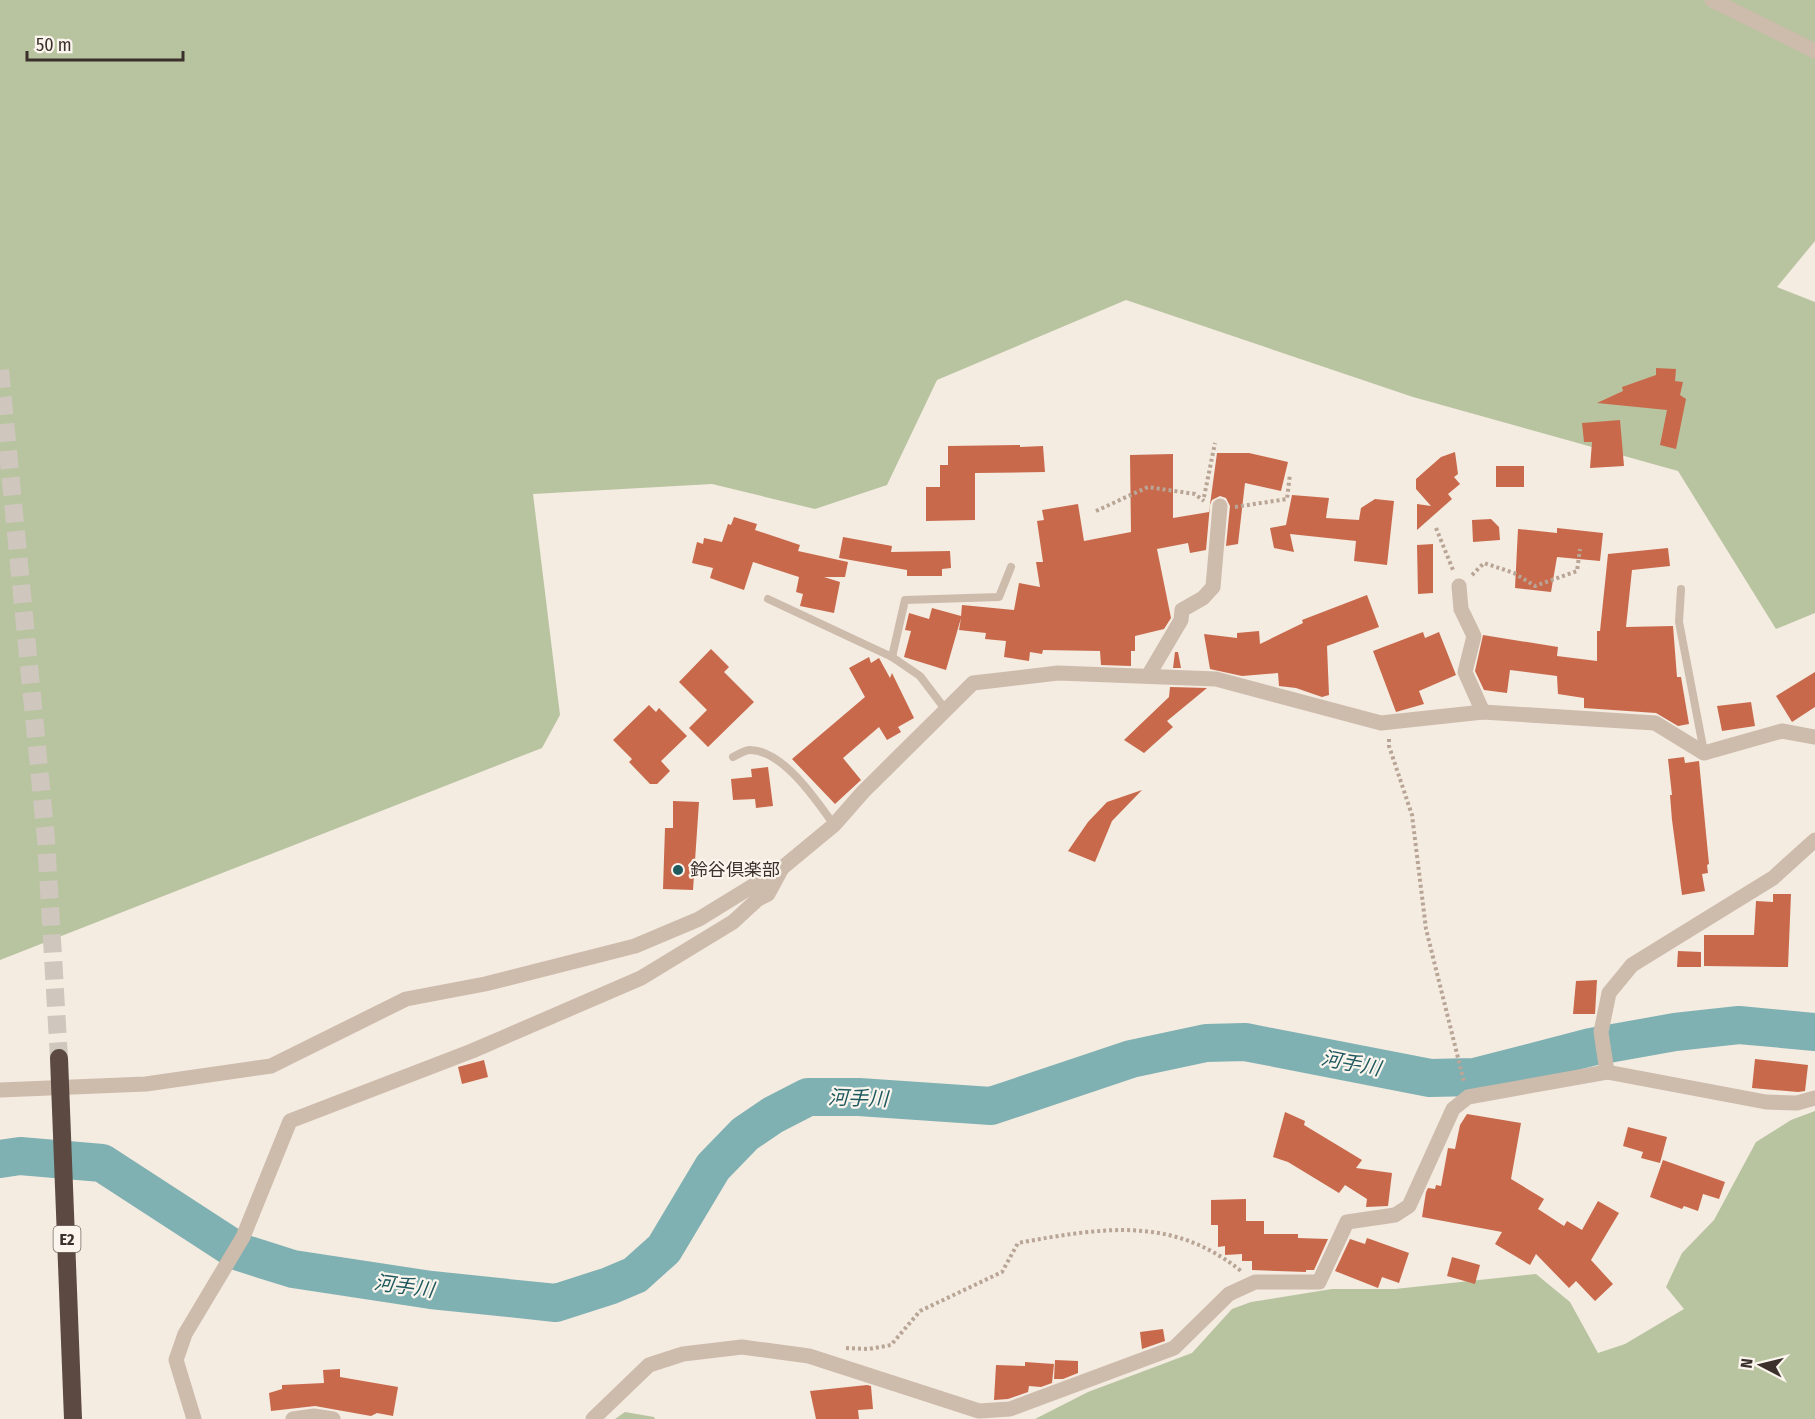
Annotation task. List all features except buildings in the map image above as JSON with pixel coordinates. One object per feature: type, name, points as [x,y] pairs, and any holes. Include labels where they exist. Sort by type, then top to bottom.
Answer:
[{"type":"highway","name":"E2","points":[[59,1058],[73,1419]]},
{"type":"street","points":[[1712,0],[1815,51]]},
{"type":"street","points":[[1148,676],[1180,620],[1182,610],[1203,598],[1213,587],[1220,506]]},
{"type":"street","points":[[1459,586],[1461,609],[1474,636],[1466,672],[1483,712]]},
{"type":"street","points":[[0,1089],[146,1084],[271,1066],[406,999],[485,984],[635,946],[699,920],[782,868],[834,825],[863,792],[973,683],[1058,673],[1216,679],[1381,723],[1483,712],[1655,723],[1704,753],[1782,731],[1815,737]]},
{"type":"street","points":[[1607,1072],[1601,1032],[1609,993],[1632,965],[1773,878],[1815,840]]},
{"type":"street","points":[[194,1419],[176,1360],[185,1334],[243,1237],[290,1121],[472,1052],[641,978],[733,922],[758,899],[768,894],[782,868]]},
{"type":"street","points":[[593,1419],[649,1365],[683,1354],[742,1347],[809,1356],[979,1411],[1010,1409],[1174,1348],[1229,1294],[1255,1282],[1319,1282],[1347,1222],[1395,1215],[1409,1206],[1453,1109],[1468,1097],[1607,1072],[1766,1102],[1797,1103],[1815,1098]]},
{"type":"street","points":[[293,1419],[314,1416],[333,1419]]},
{"type":"lane","points":[[892,657],[905,600],[999,597],[1011,567]]},
{"type":"lane","points":[[1681,589],[1679,622],[1697,705],[1704,753]]},
{"type":"lane","points":[[768,599],[892,657],[920,676],[945,709]]},
{"type":"lane","points":[[733,757],[748,750],[771,754],[812,793],[834,825]]},
{"type":"path","points":[[1203,500],[1214,459],[1215,443]]},
{"type":"path","points":[[1096,511],[1148,487],[1195,494],[1203,500],[1227,508],[1287,499],[1290,474]]},
{"type":"path","points":[[1436,528],[1459,586],[1484,563],[1514,573],[1534,586],[1553,581],[1577,571],[1580,549]]},
{"type":"path","points":[[1390,723],[1389,746],[1412,815],[1426,929],[1459,1069],[1465,1085]]},
{"type":"path","points":[[839,1348],[869,1349],[891,1345],[920,1311],[1002,1272],[1018,1243],[1050,1237],[1137,1228],[1175,1234],[1220,1254],[1255,1282]]},
{"type":"green space","points":[[0,0],[1815,0],[1815,241],[1777,287],[1815,302],[1815,613],[1776,629],[1678,471],[1413,397],[1126,300],[937,380],[887,485],[815,509],[712,484],[533,494],[560,715],[542,748],[0,960]]},
{"type":"green space","points":[[1815,1111],[1815,1419],[1035,1419],[1088,1392],[1192,1353],[1232,1309],[1251,1302],[1332,1289],[1395,1289],[1536,1274],[1570,1302],[1598,1353],[1625,1344],[1684,1309],[1666,1287],[1682,1253],[1714,1220],[1756,1142],[1791,1120]]},
{"type":"green space","points":[[625,1412],[654,1417],[655,1419],[615,1419]]},
{"type":"waterway","name":"河手川","points":[[0,1159],[20,1156],[102,1163],[239,1252],[293,1269],[431,1290],[556,1303],[635,1275],[664,1249],[713,1167],[745,1134],[773,1115],[808,1097],[859,1097],[991,1106],[1131,1059],[1206,1043],[1245,1042],[1430,1078],[1475,1077],[1591,1047],[1675,1032],[1739,1025],[1815,1032]]},
{"type":"tunnel","points":[[0,370],[46,839],[59,1058]]},
{"type":"place","name":"鈴谷倶楽部","points":[[678,870]]}]
